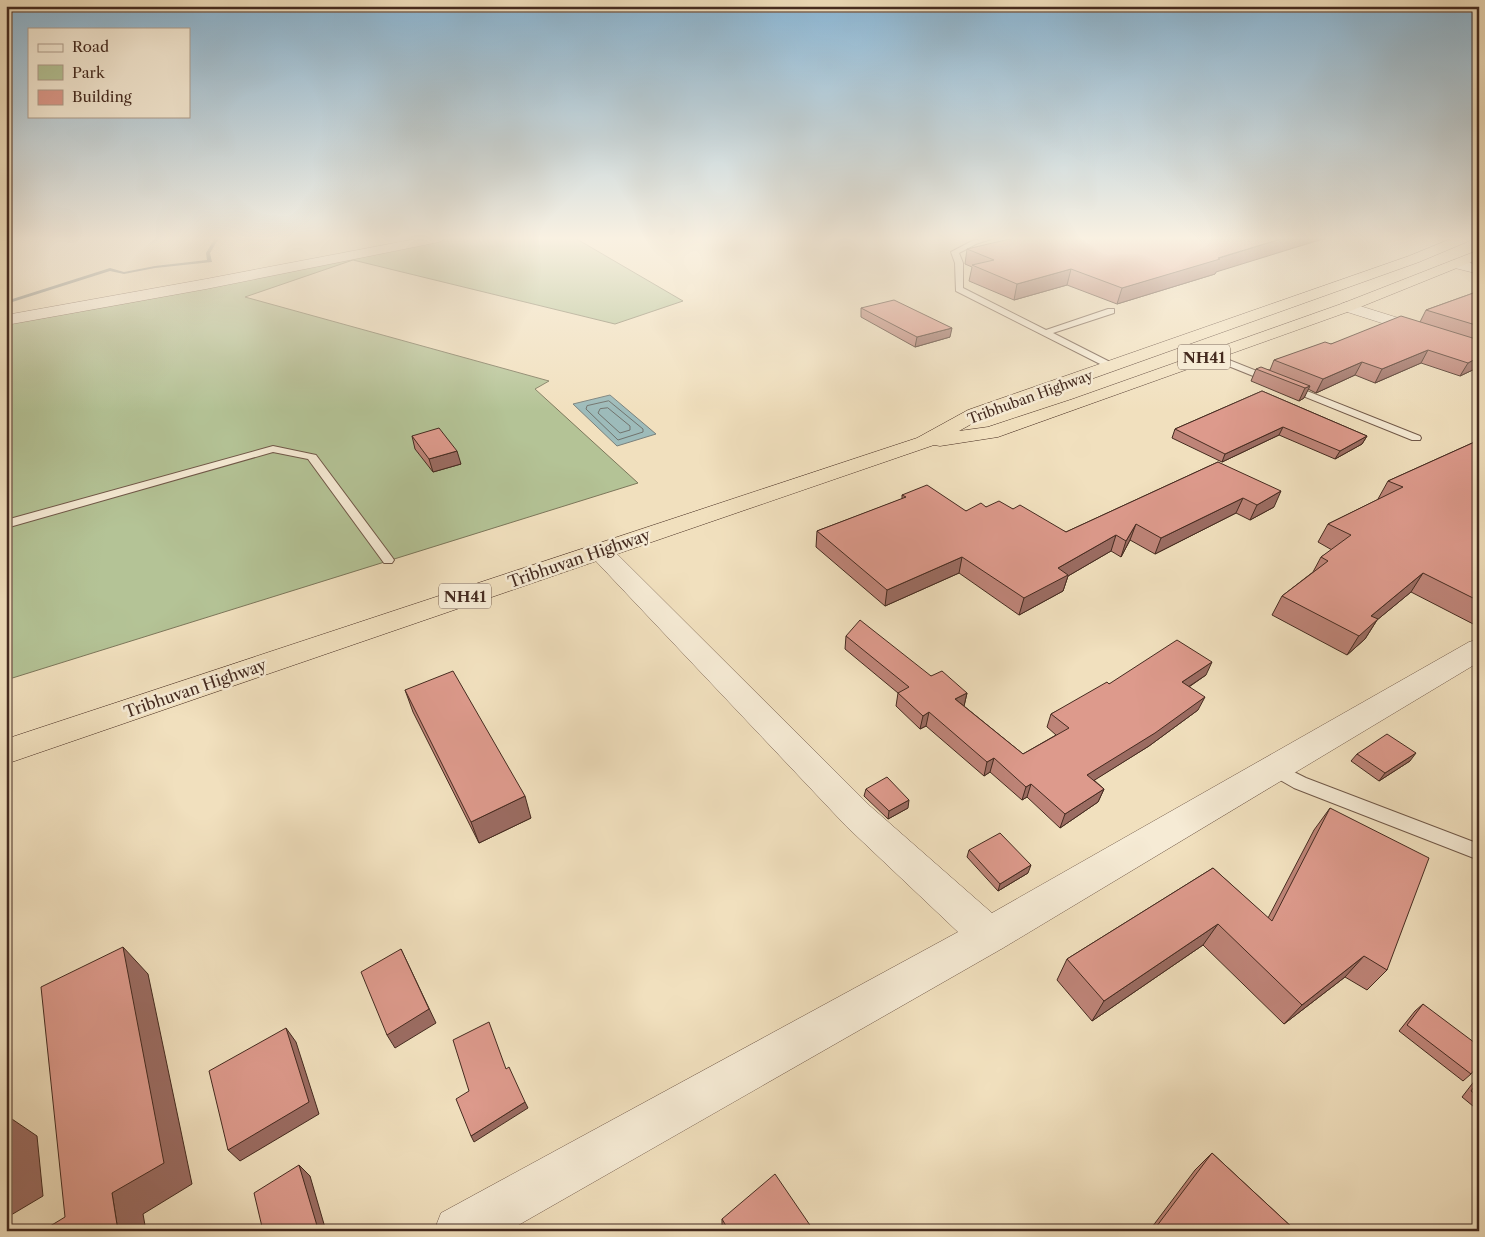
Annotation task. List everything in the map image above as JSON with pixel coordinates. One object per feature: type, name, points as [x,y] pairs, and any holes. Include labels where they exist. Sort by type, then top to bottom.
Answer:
[{"type":"highway","name":"Tribhuban Highway","points":[[924,442],[975,414],[1312,296]]},
{"type":"highway","name":"Tribhuban Highway","points":[[924,442],[991,433],[1376,296]]},
{"type":"highway","name":"Tribhuvan Highway","points":[[6,752],[924,442]]},
{"type":"street","points":[[6,320],[141,296]]},
{"type":"street","points":[[1347,307],[1479,349]]},
{"type":"street","points":[[600,550],[858,816],[989,935]]},
{"type":"street","points":[[459,1231],[989,935],[1479,650]]},
{"type":"lane","points":[[972,296],[1113,367]]},
{"type":"lane","points":[[1045,333],[1111,311]]},
{"type":"lane","points":[[1209,355],[1416,438]]},
{"type":"lane","points":[[6,524],[273,449],[312,457],[388,560]]},
{"type":"lane","points":[[1274,768],[1300,783],[1479,852]]},
{"type":"green space","points":[[141,296],[249,296],[245,297],[549,381],[535,389],[638,483],[6,680],[6,320]]},
{"type":"green space","points":[[499,296],[674,296],[683,301],[615,324]]},
{"type":"water","points":[[610,395],[656,434],[617,446],[573,404]]},
{"type":"building","points":[[1466,296],[1479,296],[1479,326],[1426,310]]},
{"type":"building","points":[[894,300],[952,328],[917,337],[861,308]]},
{"type":"building","points":[[1401,316],[1479,340],[1479,357],[1468,363],[1428,350],[1382,369],[1362,362],[1323,379],[1274,360],[1325,342],[1331,344]]},
{"type":"building","points":[[1261,367],[1310,386],[1305,388],[1256,369]]},
{"type":"building","points":[[1262,391],[1367,436],[1340,451],[1283,427],[1225,454],[1175,429]]},
{"type":"building","points":[[439,428],[457,451],[429,459],[412,436]]},
{"type":"building","points":[[1479,440],[1479,601],[1423,573],[1371,616],[1378,619],[1359,636],[1282,596],[1328,561],[1321,557],[1351,535],[1328,524],[1403,487],[1388,481]]},
{"type":"building","points":[[1218,462],[1281,491],[1257,505],[1243,498],[1161,538],[1136,524],[1126,541],[1116,535],[1058,568],[1068,575],[1024,598],[962,557],[887,590],[817,531],[906,497],[902,495],[927,485],[966,511],[981,503],[986,507],[999,501],[1013,509],[1020,505],[1066,532]]},
{"type":"building","points":[[860,620],[931,676],[942,671],[967,693],[955,699],[1023,754],[1069,728],[1051,714],[1107,682],[1109,684],[1177,640],[1212,662],[1182,682],[1205,697],[1155,733],[1087,775],[1104,789],[1065,814],[1031,784],[1026,787],[994,758],[987,762],[929,712],[923,716],[898,693],[909,687],[846,636]]},
{"type":"building","points":[[453,671],[525,796],[471,822],[405,690]]},
{"type":"building","points":[[1387,734],[1416,753],[1385,773],[1357,754]]},
{"type":"building","points":[[887,777],[909,800],[889,811],[866,789]]},
{"type":"building","points":[[1330,808],[1429,858],[1387,970],[1364,956],[1302,1005],[1218,924],[1104,1001],[1067,959],[1213,868],[1272,921]]},
{"type":"building","points":[[1000,833],[1031,865],[1000,884],[969,850]]},
{"type":"building","points":[[123,947],[164,1163],[112,1193],[118,1231],[42,1231],[65,1217],[41,987]]},
{"type":"building","points":[[401,949],[429,1009],[387,1035],[361,972]]},
{"type":"building","points":[[1423,1004],[1479,1046],[1479,1064],[1471,1074],[1407,1025]]},
{"type":"building","points":[[489,1022],[506,1069],[509,1067],[525,1102],[471,1136],[456,1099],[469,1091],[453,1040]]},
{"type":"building","points":[[286,1028],[309,1102],[228,1150],[209,1071]]},
{"type":"building","points":[[1479,1080],[1479,1097],[1471,1091]]},
{"type":"building","points":[[1212,1153],[1296,1231],[1153,1231]]},
{"type":"building","points":[[299,1165],[318,1229],[315,1231],[263,1231],[254,1193]]},
{"type":"building","points":[[775,1174],[814,1231],[729,1231],[722,1219]]},
{"type":"waterway","points":[[6,303],[28,296]]}]
